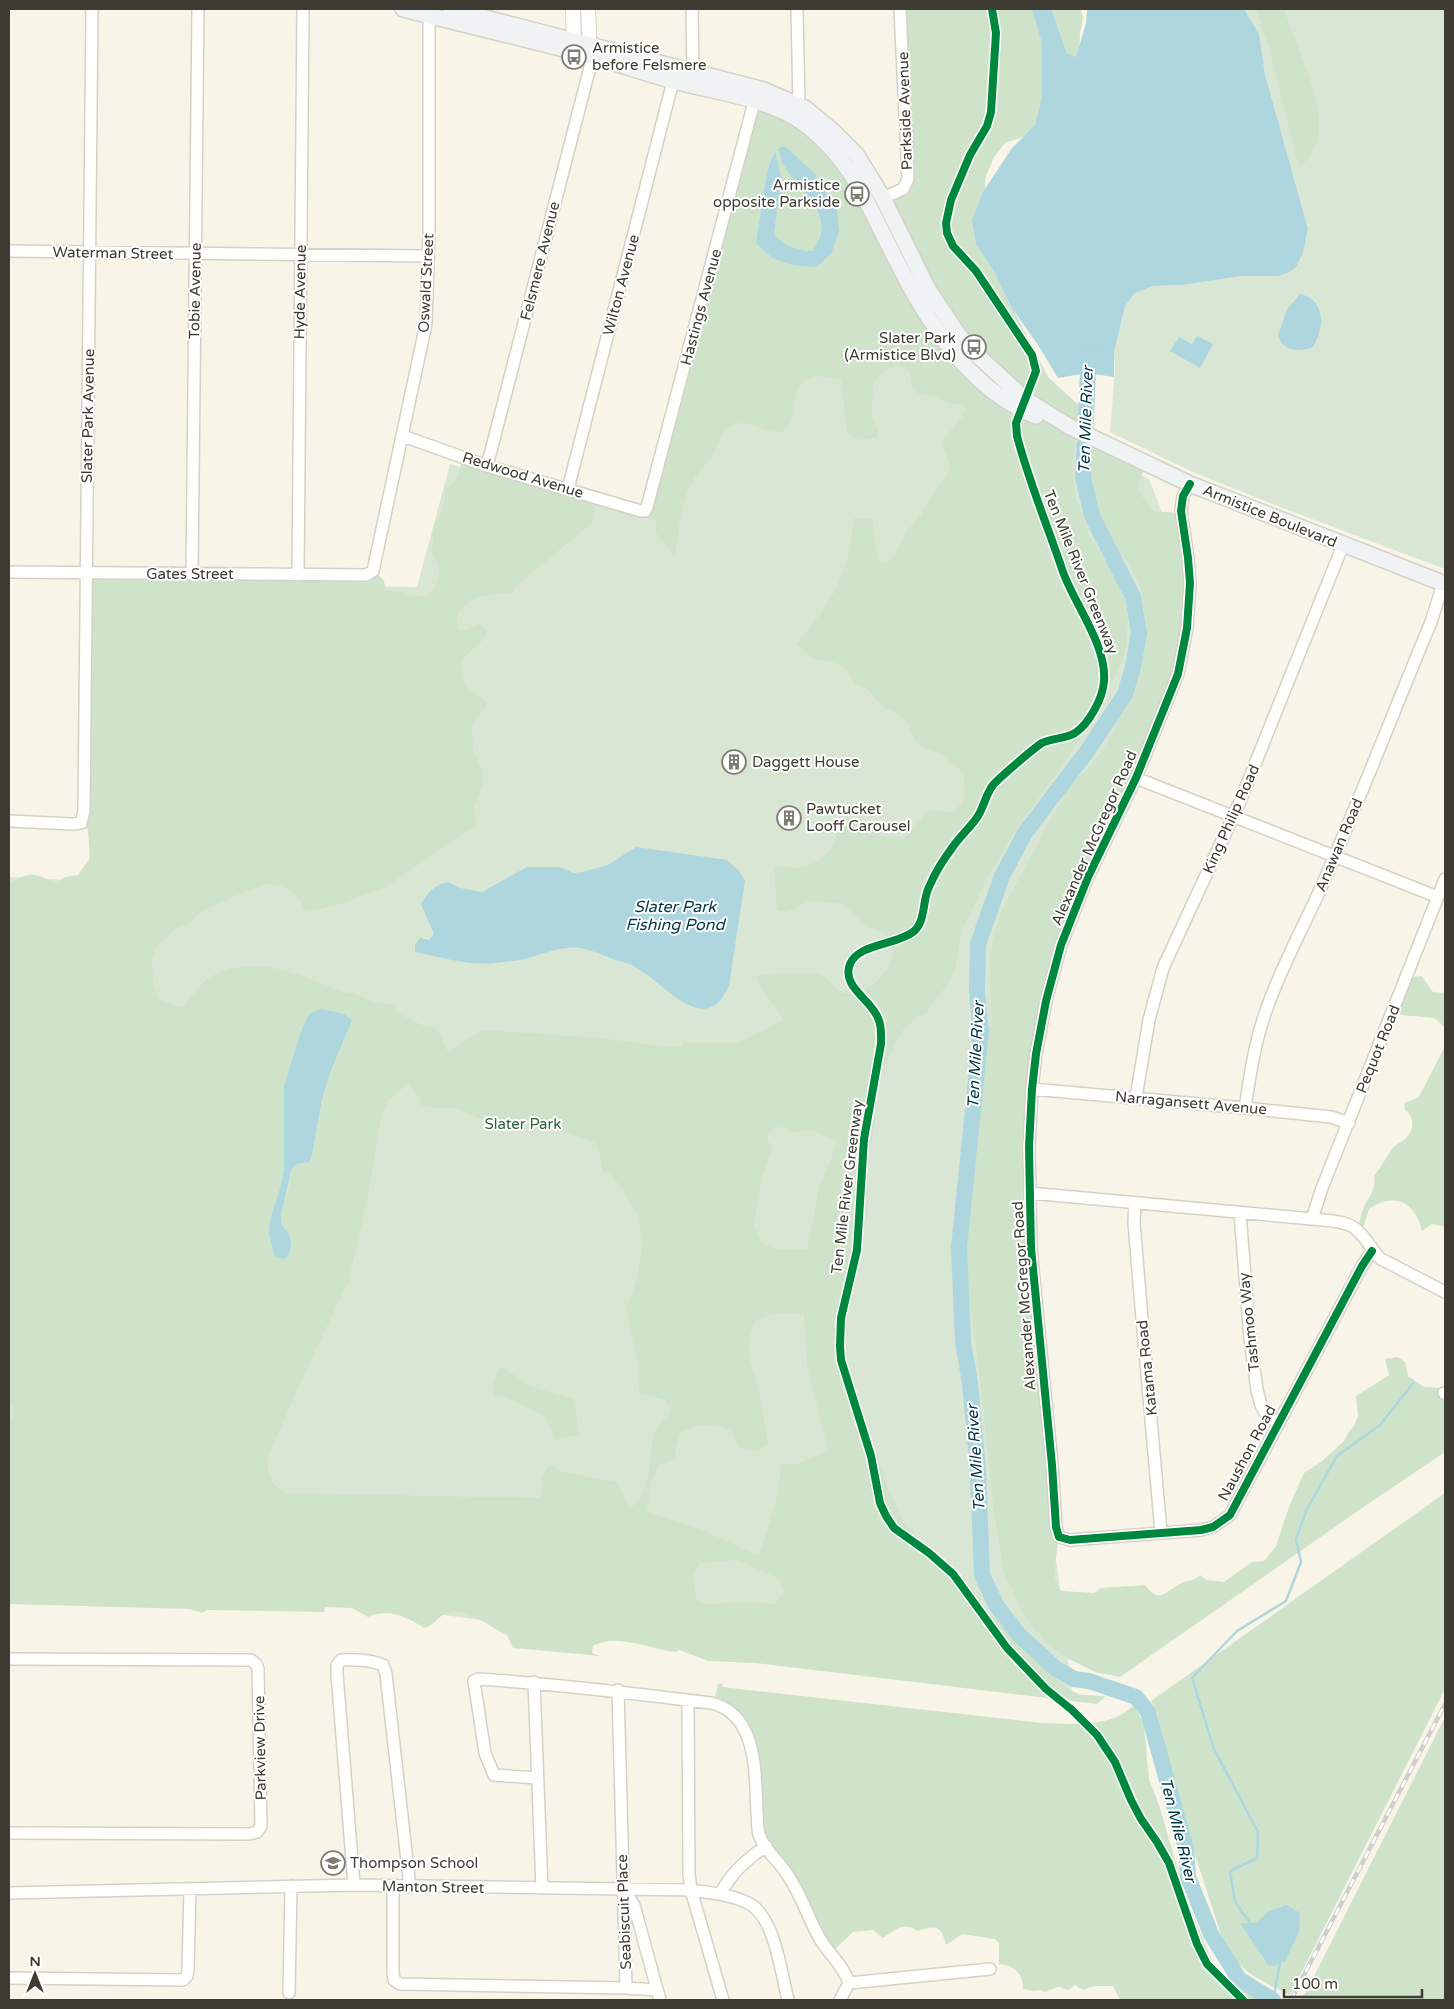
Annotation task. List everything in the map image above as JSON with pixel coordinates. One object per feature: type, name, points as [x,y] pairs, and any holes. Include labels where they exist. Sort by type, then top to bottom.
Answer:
[{"type":"main road","name":"Armistice Boulevard","points":[[403,9],[693,72],[764,90],[799,105],[822,121],[856,154],[883,198],[928,289],[960,336],[977,356],[1025,399],[1070,428]]},
{"type":"main road","name":"Armistice Boulevard","points":[[451,9],[582,49],[674,81],[775,108],[800,121],[837,154],[858,183],[914,295],[935,328],[989,389],[1032,414],[1070,428],[1190,484],[1444,584]]},
{"type":"street","name":"Slater Park Avenue","points":[[9,821],[81,823],[84,811],[92,9]]},
{"type":"street","name":"Tobie Avenue","points":[[192,573],[198,9]]},
{"type":"street","name":"Hyde Avenue","points":[[298,575],[303,9]]},
{"type":"street","points":[[573,9],[582,49]]},
{"type":"street","points":[[582,49],[588,9]]},
{"type":"street","points":[[692,9],[693,72]]},
{"type":"street","points":[[797,9],[799,105]]},
{"type":"street","name":"Parkside Avenue","points":[[883,198],[903,189],[908,179],[900,9]]},
{"type":"street","name":"Oswald Street","points":[[370,574],[373,571],[426,324],[429,16]]},
{"type":"street","name":"Felsmere Avenue","points":[[487,466],[590,67],[582,49]]},
{"type":"street","name":"Wilton Avenue","points":[[568,489],[674,81]]},
{"type":"street","name":"Hastings Avenue","points":[[645,511],[653,488],[754,102]]},
{"type":"street","name":"Waterman Street","points":[[9,251],[428,256]]},
{"type":"street","name":"Redwood Avenue","points":[[403,436],[487,466],[645,511]]},
{"type":"street","name":"Alexander McGregor Road","points":[[1059,1537],[1056,1527],[1052,1465],[1031,1248],[1029,1147],[1032,1089],[1041,1026],[1061,946],[1088,876],[1136,778],[1178,674],[1187,628],[1190,583],[1181,511],[1183,496],[1190,484]]},
{"type":"street","name":"King Philip Road","points":[[1136,1097],[1149,1020],[1163,968],[1233,816],[1343,545]]},
{"type":"street","name":"Gates Street","points":[[9,572],[370,574]]},
{"type":"street","name":"Anawan Road","points":[[1245,1108],[1251,1069],[1266,1009],[1290,953],[1317,898],[1431,622],[1444,584]]},
{"type":"street","points":[[1136,778],[1438,897]]},
{"type":"street","name":"Pequot Road","points":[[1312,1219],[1322,1188],[1445,878]]},
{"type":"street","name":"Narragansett Avenue","points":[[1032,1089],[1136,1097],[1331,1117],[1349,1123]]},
{"type":"street","points":[[1030,1193],[1312,1219],[1350,1225],[1357,1229],[1372,1251],[1381,1259],[1445,1292]]},
{"type":"street","name":"Katama Road","points":[[1135,1204],[1134,1222],[1161,1532]]},
{"type":"street","name":"Tashmoo Way","points":[[1240,1213],[1250,1339],[1257,1390],[1261,1405],[1267,1416],[1278,1423]]},
{"type":"street","name":"Naushon Road","points":[[1059,1537],[1070,1540],[1201,1530],[1213,1527],[1230,1515],[1362,1266],[1372,1251]]},
{"type":"street","name":"Parkview Drive","points":[[9,1659],[251,1660],[258,1669],[261,1798],[261,1826],[257,1832],[249,1834],[9,1833]]},
{"type":"street","points":[[354,1885],[336,1674],[337,1665],[341,1660],[378,1663],[383,1665],[386,1674],[410,1887]]},
{"type":"street","points":[[537,1778],[494,1775],[485,1754],[474,1681],[478,1679],[534,1682],[618,1690],[720,1705],[731,1713],[742,1726],[753,1755],[758,1834],[790,1879],[829,1954],[846,1972],[849,1983],[840,2000]]},
{"type":"street","points":[[534,1682],[542,1888]]},
{"type":"street","name":"Seabiscuit Place","points":[[393,1886],[393,1972],[394,1980],[400,1984],[626,1988],[618,1690]]},
{"type":"street","points":[[688,1700],[689,1874],[691,1890],[723,2000]]},
{"type":"street","points":[[720,1894],[731,1875],[749,1858],[766,1846]]},
{"type":"street","name":"Manton Street","points":[[9,1893],[354,1885],[691,1890],[720,1894],[747,1902],[759,1910],[771,1932],[788,2000]]},
{"type":"street","points":[[289,1993],[291,1886]]},
{"type":"street","points":[[623,1888],[634,1905],[658,1995],[626,1988]]},
{"type":"street","points":[[9,1978],[183,1980],[187,1976],[188,1970],[190,1889]]},
{"type":"street","points":[[849,1983],[990,1969]]},
{"type":"green space","points":[[900,9],[1081,9],[1083,18],[1079,56],[1042,130],[1005,143],[994,157],[986,176],[984,196],[975,216],[977,246],[1000,273],[1011,305],[1048,377],[1083,409],[1086,423],[1076,441],[1072,465],[1075,494],[1090,538],[1114,572],[1123,593],[1128,618],[1126,648],[1120,667],[1080,740],[1013,835],[987,879],[962,930],[955,971],[945,988],[929,1007],[927,1014],[917,1017],[902,1031],[887,1061],[879,1084],[875,1124],[867,1163],[868,1210],[846,1323],[847,1357],[854,1391],[887,1485],[903,1521],[918,1541],[933,1550],[967,1581],[984,1606],[1021,1648],[1068,1689],[1081,1695],[1106,1696],[1097,1704],[755,1663],[709,1661],[679,1650],[676,1652],[666,1651],[623,1641],[602,1642],[593,1646],[592,1653],[601,1656],[513,1648],[507,1635],[463,1612],[444,1614],[431,1625],[424,1628],[398,1615],[383,1613],[368,1617],[352,1608],[325,1607],[324,1612],[207,1610],[202,1613],[190,1609],[9,1604],[9,1424],[14,1412],[9,1400],[9,882],[12,883],[24,876],[34,875],[56,884],[64,877],[78,875],[90,858],[88,830],[84,825],[89,576],[375,571],[384,581],[386,591],[403,592],[409,595],[424,597],[433,591],[439,576],[438,564],[432,553],[434,523],[442,511],[446,489],[458,475],[463,456],[597,501],[593,522],[516,586],[512,593],[493,594],[473,600],[459,611],[457,620],[458,630],[466,630],[480,624],[487,632],[481,642],[466,656],[461,666],[465,686],[487,704],[475,720],[472,729],[473,750],[484,773],[482,787],[474,807],[478,824],[384,888],[340,904],[307,912],[292,891],[278,885],[267,884],[201,912],[191,922],[173,930],[170,936],[159,942],[152,957],[153,984],[159,1000],[182,1008],[203,982],[224,971],[260,966],[278,969],[348,994],[351,992],[374,1002],[396,1006],[394,1011],[422,1025],[437,1029],[448,1051],[483,1030],[601,1038],[660,1046],[682,1046],[683,1043],[737,1043],[784,1020],[755,978],[762,974],[818,973],[825,977],[839,992],[855,995],[878,980],[889,967],[893,952],[885,933],[867,927],[851,911],[839,903],[809,901],[787,912],[777,910],[774,866],[798,868],[818,861],[833,844],[843,820],[858,819],[886,837],[905,837],[932,810],[953,813],[965,799],[964,774],[943,755],[920,746],[915,741],[907,721],[901,715],[884,708],[866,688],[856,684],[845,668],[830,661],[814,659],[796,644],[820,614],[837,586],[848,556],[854,518],[872,518],[877,555],[880,563],[887,563],[896,553],[906,532],[920,516],[935,491],[947,476],[950,465],[941,442],[962,417],[966,408],[961,404],[949,403],[917,393],[912,388],[910,373],[906,368],[897,366],[890,368],[877,378],[873,385],[872,417],[878,430],[877,437],[860,440],[847,434],[841,379],[815,376],[805,380],[796,391],[791,422],[783,432],[771,431],[741,423],[734,424],[726,429],[711,458],[696,476],[683,505],[675,557],[656,533],[656,520],[648,512],[755,107],[783,116],[829,153],[862,201],[884,199],[905,184]],"holes":[[[774,152],[783,185],[774,235],[778,239],[796,249],[812,251],[821,230],[817,211],[792,176],[839,232],[793,265],[756,243],[767,171]],[[321,1009],[344,1014],[352,1020],[326,1088],[305,1163],[297,1164],[291,1169],[289,1188],[283,1202],[275,1257],[269,1233],[271,1217],[284,1170],[284,1086],[301,1031]],[[408,1084],[419,1097],[421,1105],[431,1108],[456,1108],[492,1124],[507,1124],[521,1129],[551,1128],[595,1143],[601,1158],[602,1172],[611,1175],[624,1191],[636,1212],[643,1240],[636,1283],[626,1308],[640,1374],[638,1393],[665,1400],[671,1411],[654,1432],[649,1471],[643,1494],[630,1509],[617,1482],[562,1472],[553,1465],[549,1465],[542,1479],[541,1498],[287,1493],[277,1487],[271,1478],[267,1461],[268,1456],[313,1355],[348,1283],[367,1201],[381,1115],[389,1099]],[[784,1127],[790,1132],[811,1130],[837,1141],[820,1184],[807,1250],[777,1250],[762,1243],[754,1225],[762,1179],[772,1147],[767,1139],[768,1134],[775,1128]],[[804,1313],[807,1366],[828,1450],[798,1464],[781,1464],[778,1494],[759,1556],[698,1528],[647,1511],[651,1484],[658,1466],[675,1458],[676,1445],[682,1431],[695,1426],[712,1425],[731,1431],[738,1447],[756,1452],[769,1444],[761,1397],[749,1356],[749,1341],[756,1320],[772,1314]],[[738,1560],[779,1579],[784,1592],[775,1604],[747,1602],[706,1604],[696,1599],[693,1574],[700,1563]]]},
{"type":"green space","points":[[1244,9],[1445,9],[1445,569],[1195,473],[1110,432],[1115,370],[1114,352],[1125,306],[1135,293],[1153,286],[1182,285],[1241,276],[1279,276],[1290,272],[1296,267],[1303,253],[1308,229],[1265,74],[1259,34]]},
{"type":"green space","points":[[1256,9],[1284,9],[1311,81],[1319,120],[1318,137],[1311,155],[1299,168],[1268,45]]},
{"type":"green space","name":"Slater Park","points":[[758,117],[1001,406],[1149,479],[1173,540],[1177,601],[1030,1046],[1045,1510],[1057,1566],[1072,1693],[731,1654],[333,1600],[9,1599],[9,877],[89,881],[94,581],[417,587],[450,464],[595,507],[597,501],[640,513]]},
{"type":"green space","points":[[1098,442],[1146,466],[1140,481],[1139,490],[1143,499],[1154,511],[1178,513],[1190,597],[1167,709],[1085,884],[1048,998],[1029,1165],[1058,1541],[1054,1576],[1058,1587],[1062,1591],[1094,1593],[1101,1588],[1145,1585],[1154,1594],[1161,1595],[1181,1583],[1195,1579],[1200,1575],[1207,1580],[1224,1582],[1252,1562],[1264,1561],[1276,1546],[1289,1507],[1304,1473],[1321,1462],[1344,1441],[1358,1416],[1356,1396],[1389,1375],[1385,1359],[1398,1357],[1405,1362],[1408,1376],[1424,1387],[1442,1388],[1445,1391],[1445,1452],[1120,1677],[1095,1672],[1049,1646],[1026,1619],[1004,1572],[994,1514],[982,1396],[965,1261],[970,1131],[978,1079],[991,1019],[989,960],[992,942],[1002,910],[1070,784],[1089,767],[1108,741],[1136,677],[1143,649],[1145,620],[1138,580],[1106,530],[1097,508],[1091,483],[1089,460],[1092,450]]},
{"type":"green space","points":[[1422,976],[1433,992],[1445,993],[1445,1027],[1434,1018],[1401,1015],[1394,1009],[1412,977]]},
{"type":"green space","points":[[1445,1046],[1445,1227],[1432,1224],[1422,1231],[1419,1221],[1409,1206],[1402,1202],[1387,1201],[1369,1209],[1364,1225],[1357,1231],[1363,1209],[1373,1190],[1374,1176],[1393,1147],[1410,1134],[1412,1119],[1405,1110],[1404,1103],[1420,1095]]},
{"type":"green space","points":[[501,1367],[527,1385],[575,1400],[579,1434],[555,1440],[545,1416],[501,1395],[494,1396],[493,1384],[498,1368]]},
{"type":"green space","points":[[1445,1493],[1445,1689],[1290,1995],[1245,1970],[1224,1944],[1173,1787],[1157,1713],[1151,1701]],"holes":[[[1241,1923],[1256,1923],[1265,1961]]]},
{"type":"green space","points":[[723,1683],[722,1687],[1042,1723],[1077,1724],[1102,1721],[1124,1713],[1132,1706],[1136,1709],[1144,1725],[1149,1779],[1159,1805],[1187,1900],[1212,1961],[1228,1977],[1258,2000],[1120,2000],[1113,1986],[1094,1986],[1083,1990],[1075,1985],[1069,1990],[1058,1987],[1044,1992],[1041,1990],[1023,1990],[1022,1979],[1017,1971],[1009,1966],[999,1964],[999,1943],[995,1939],[962,1934],[946,1945],[940,1930],[937,1928],[918,1931],[913,1928],[904,1927],[883,1938],[873,1930],[853,1932],[832,1952],[764,1846],[751,1742],[729,1714],[713,1707],[718,1684]]},
{"type":"green space","points":[[1445,1717],[1445,2000],[1299,2000],[1306,1992]]},
{"type":"water","points":[[1032,9],[1051,9],[1067,54],[1076,57],[1086,23],[1087,9],[1244,9],[1259,34],[1265,74],[1308,229],[1303,253],[1296,267],[1290,272],[1279,276],[1241,276],[1182,285],[1153,286],[1135,293],[1125,306],[1114,352],[1114,377],[1087,373],[1058,378],[1012,308],[994,271],[976,244],[972,220],[983,192],[1012,148],[1035,125],[1042,98],[1042,43]]},
{"type":"water","points":[[780,147],[786,147],[814,173],[837,211],[839,232],[831,254],[816,267],[793,265],[772,258],[756,243],[767,171],[775,151],[783,185],[774,235],[791,247],[812,251],[819,238],[822,226],[814,205],[783,164],[778,150]]},
{"type":"water","points":[[1300,294],[1313,300],[1317,305],[1320,311],[1321,324],[1313,347],[1297,350],[1288,348],[1278,336],[1287,309]]},
{"type":"water","points":[[1197,336],[1213,344],[1200,368],[1170,351],[1179,337],[1192,344]]},
{"type":"water","name":"Slater Park Fishing Pond","points":[[636,847],[727,860],[740,872],[745,881],[729,985],[720,1001],[709,1008],[698,1008],[686,1004],[632,965],[580,948],[565,948],[520,960],[484,964],[415,952],[415,945],[420,938],[429,940],[434,934],[421,904],[429,892],[439,885],[448,882],[460,888],[482,892],[527,867],[560,867],[574,873],[582,872],[608,865]]},
{"type":"water","points":[[321,1009],[344,1014],[352,1020],[325,1089],[310,1162],[297,1164],[291,1169],[281,1220],[291,1242],[288,1257],[284,1259],[275,1257],[269,1233],[271,1217],[284,1170],[284,1086],[301,1031],[309,1014]]},
{"type":"water","points":[[1286,1905],[1300,1913],[1299,1932],[1285,1961],[1273,1966],[1268,1965],[1240,1923],[1256,1923],[1269,1911]]},
{"type":"waterway","name":"Ten Mile River","points":[[1089,352],[1083,477],[1092,516],[1133,597],[1139,633],[1133,667],[1125,694],[1088,750],[1025,833],[1002,876],[978,944],[977,992],[981,1031],[959,1247],[963,1342],[970,1383],[978,1470],[982,1575],[996,1605],[1019,1635],[1055,1668],[1074,1679],[1089,1681],[1136,1697],[1148,1712],[1186,1849],[1188,1877],[1211,1934],[1239,1979],[1273,2000]]},
{"type":"waterway","points":[[1251,1924],[1235,1902],[1230,1871],[1257,1858],[1258,1832],[1214,1749],[1192,1678],[1237,1631],[1286,1601],[1301,1562],[1296,1539],[1307,1509],[1337,1456],[1380,1425],[1413,1383]]},
{"type":"waterway","points":[[1273,2000],[1279,1961]]},
{"type":"railway","points":[[1291,2000],[1445,1704]]},
{"type":"cycle path","name":"Ten Mile River Greenway","points":[[992,9],[996,33],[991,112],[987,126],[970,155],[951,200],[946,223],[947,233],[953,246],[976,271],[1032,355],[1036,371],[1016,423],[1017,436],[1068,585],[1096,640],[1101,654],[1104,681],[1098,703],[1080,729],[1071,735],[1042,743],[993,785],[978,816],[942,862],[934,877],[927,893],[922,917],[917,928],[897,940],[861,952],[854,957],[850,964],[848,972],[853,986],[874,1011],[879,1021],[881,1044],[864,1139],[857,1250],[841,1318],[841,1360],[871,1456],[880,1503],[886,1516],[894,1528],[929,1553],[953,1574],[1007,1648],[1046,1689],[1072,1710],[1097,1735],[1115,1762],[1141,1819],[1169,1863],[1197,1944],[1207,1964],[1243,2000]]},
{"type":"cycle path","points":[[1190,484],[1183,496],[1181,511],[1190,583],[1187,628],[1178,674],[1136,778],[1088,877],[1061,945],[1046,1001],[1036,1054],[1029,1147],[1031,1248],[1052,1465],[1056,1527],[1059,1537],[1070,1540],[1201,1530],[1213,1527],[1230,1515],[1362,1266],[1372,1251]]},
{"type":"place","name":"Armistice before Felsmere","points":[[574,57]]},
{"type":"place","name":"Armistice opposite Parkside","points":[[857,194]]},
{"type":"place","name":"Slater Park (Armistice Blvd)","points":[[974,347]]},
{"type":"place","name":"Daggett House","points":[[734,762]]},
{"type":"place","name":"Pawtucket Looff Carousel","points":[[789,818]]},
{"type":"place","name":"Thompson School","points":[[333,1863]]}]
